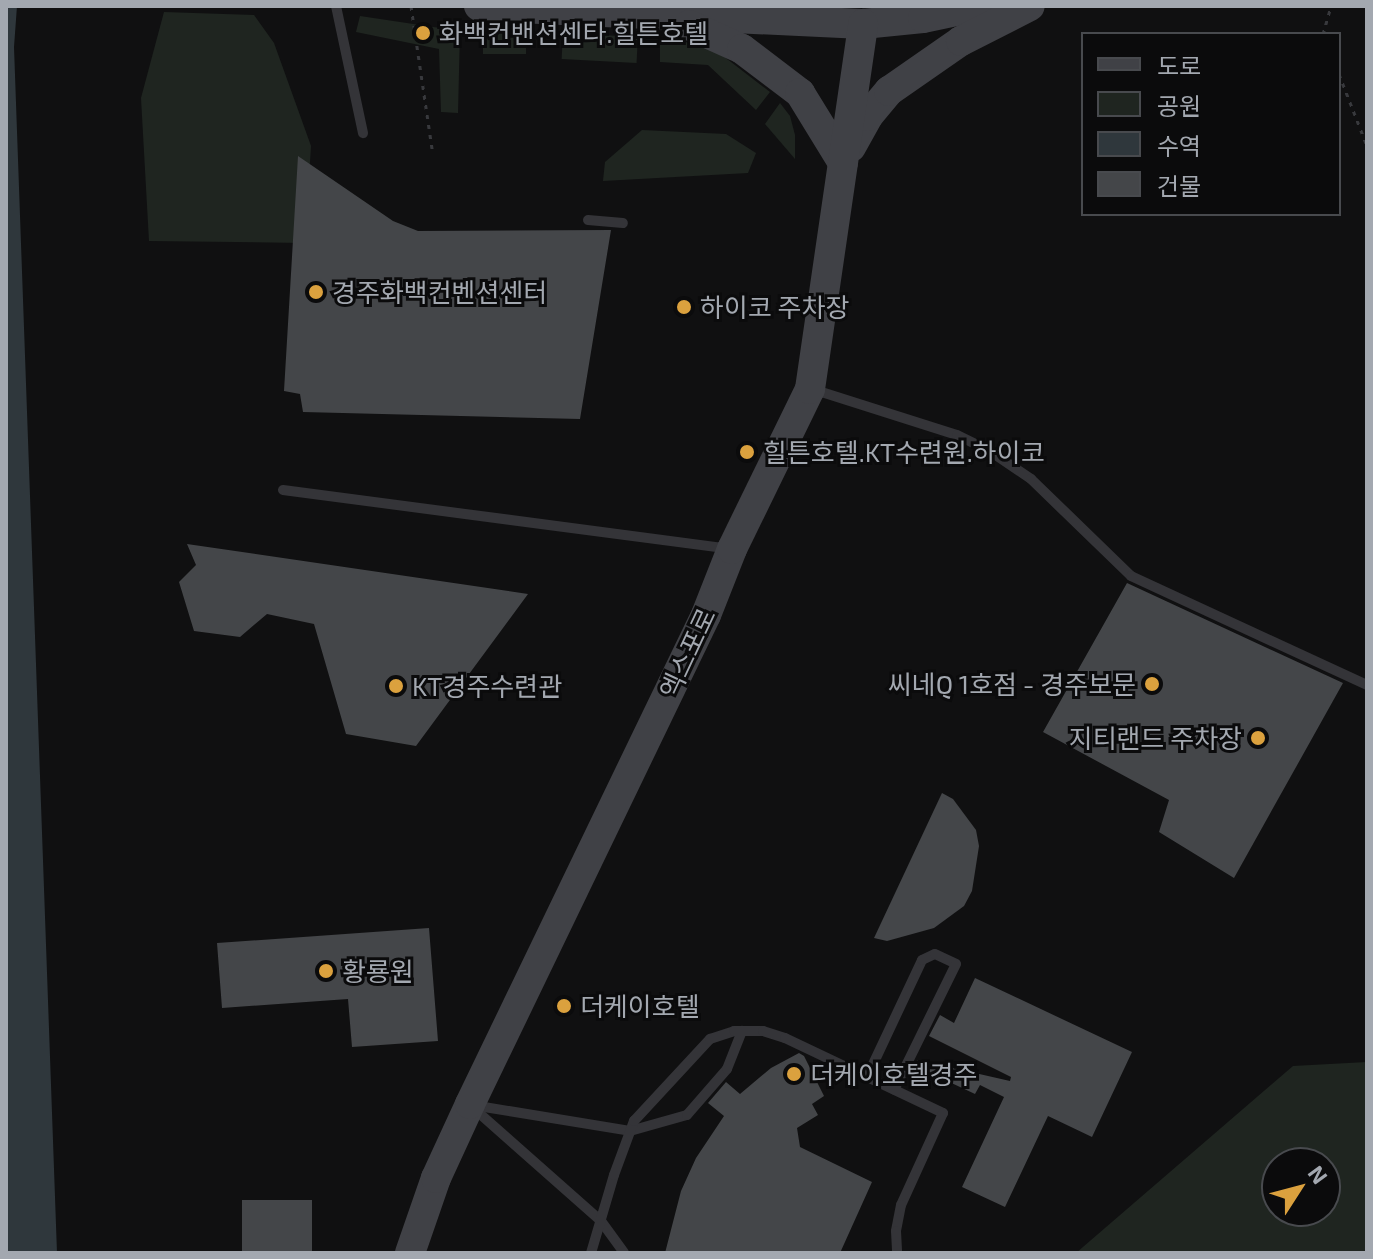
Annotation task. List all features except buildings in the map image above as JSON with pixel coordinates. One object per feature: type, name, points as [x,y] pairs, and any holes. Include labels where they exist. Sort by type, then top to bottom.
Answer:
[{"type":"main road","points":[[479,6],[666,16],[863,19],[923,18],[980,6]]},
{"type":"main road","points":[[666,16],[697,6]]},
{"type":"main road","points":[[843,163],[868,116],[889,91],[961,41],[1030,6]]},
{"type":"main road","points":[[666,16],[742,49],[800,93],[843,163]]},
{"type":"main road","name":"엑스포로","points":[[410,1253],[436,1178],[470,1104],[706,615],[732,549],[810,389],[863,19]]},
{"type":"lane","points":[[336,6],[363,133]]},
{"type":"lane","points":[[588,220],[623,223]]},
{"type":"lane","points":[[810,389],[957,435],[990,451],[1031,479],[1131,576],[1367,685]]},
{"type":"lane","points":[[283,490],[732,549]]},
{"type":"lane","points":[[867,1077],[922,960],[935,954],[956,964],[894,1090]]},
{"type":"lane","points":[[470,1104],[630,1131],[687,1115],[727,1069],[742,1031]]},
{"type":"lane","points":[[591,1253],[634,1121],[710,1039],[742,1031],[763,1031],[785,1038],[943,1113],[901,1205],[896,1231],[897,1253]]},
{"type":"lane","points":[[470,1104],[601,1221],[624,1253]]},
{"type":"path","points":[[411,6],[432,149]]},
{"type":"path","points":[[1324,32],[1331,6]]},
{"type":"path","points":[[1341,79],[1367,146]]},
{"type":"green space","points":[[164,12],[254,15],[274,43],[311,146],[305,243],[149,241],[141,98]]},
{"type":"green space","points":[[360,16],[460,31],[458,113],[441,112],[439,49],[356,32]]},
{"type":"green space","points":[[483,33],[526,33],[526,54],[483,54]]},
{"type":"green space","points":[[563,33],[638,37],[637,63],[562,59]]},
{"type":"green space","points":[[660,39],[709,45],[770,92],[756,110],[708,65],[660,62]]},
{"type":"green space","points":[[780,103],[790,116],[795,135],[795,159],[765,124]]},
{"type":"green space","points":[[642,130],[726,134],[756,153],[748,173],[603,181],[605,162]]},
{"type":"green space","points":[[1367,1062],[1367,1253],[1076,1253],[1293,1066]]},
{"type":"water","points":[[6,6],[17,6],[14,47],[57,1253],[6,1253]]},
{"type":"place","name":"화백컨밴션센타.힐튼호텔","points":[[423,33]]},
{"type":"place","name":"경주화백컨벤션센터","points":[[316,292]]},
{"type":"place","name":"하이코 주차장","points":[[684,307]]},
{"type":"place","name":"힐튼호텔.KT수련원.하이코","points":[[747,452]]},
{"type":"place","name":"씨네Q 1호점 - 경주보문","points":[[1152,684]]},
{"type":"place","name":"KT경주수련관","points":[[396,686]]},
{"type":"place","name":"지티랜드 주차장","points":[[1258,738]]},
{"type":"place","name":"황룡원","points":[[326,971]]},
{"type":"place","name":"더케이호텔","points":[[564,1006]]},
{"type":"place","name":"더케이호텔경주","points":[[794,1074]]}]
